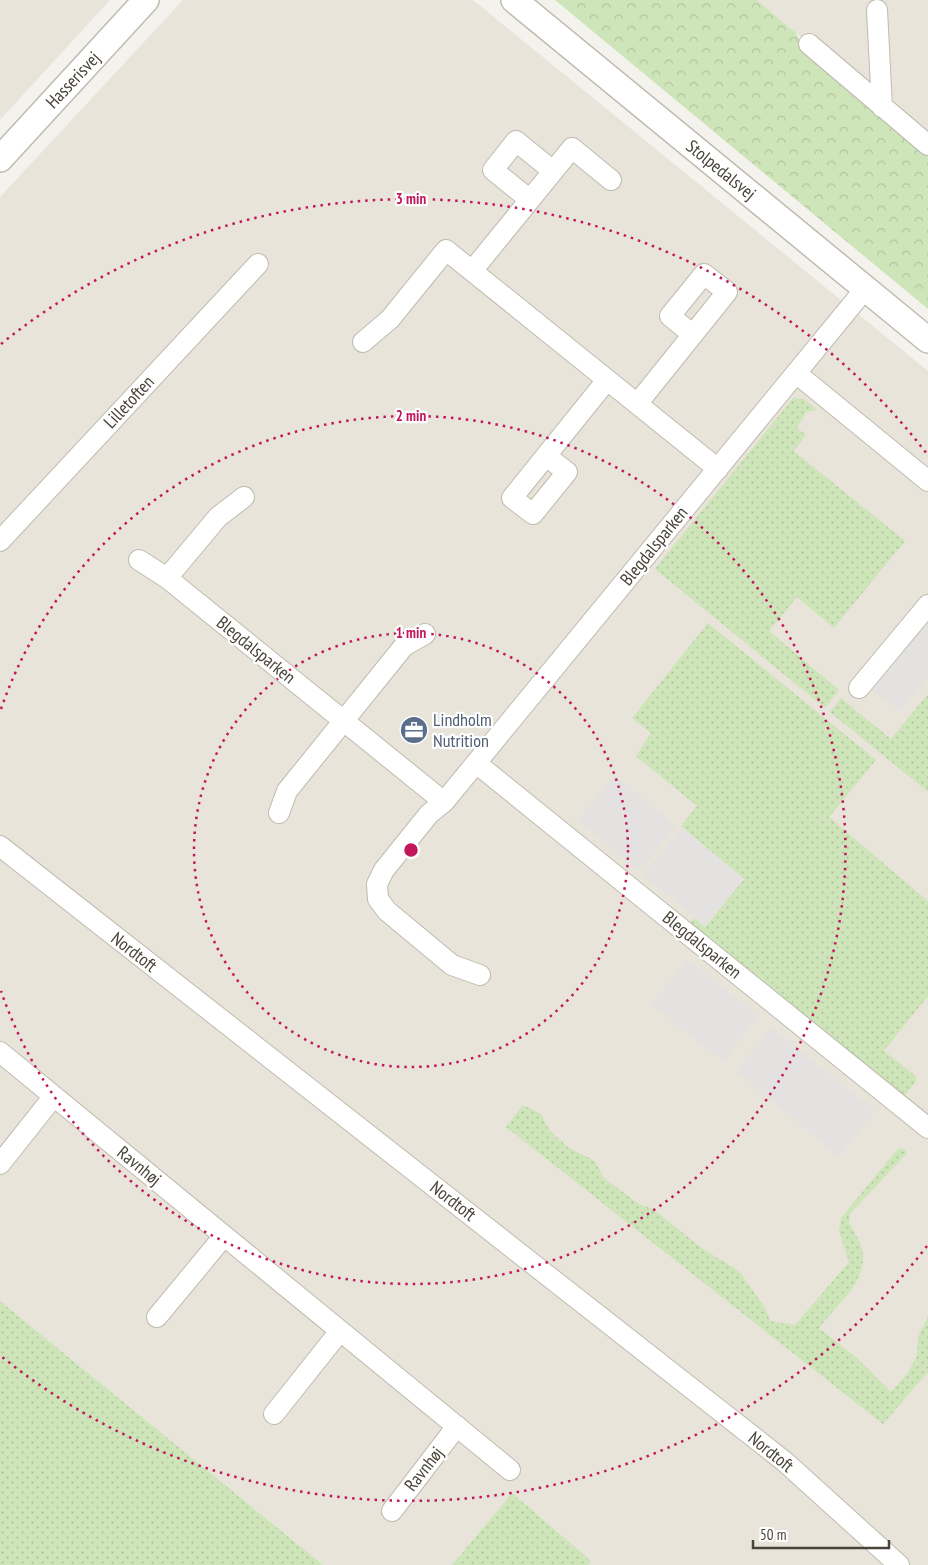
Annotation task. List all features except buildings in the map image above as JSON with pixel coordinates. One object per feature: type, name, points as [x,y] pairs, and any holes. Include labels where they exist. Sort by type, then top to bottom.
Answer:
[{"type":"street","name":"Hasserisvej","points":[[0,159],[146,0]]},
{"type":"street","name":"Stolpedalsvej","points":[[514,0],[928,340]]},
{"type":"street","points":[[877,10],[882,107]]},
{"type":"street","points":[[809,44],[928,145]]},
{"type":"street","points":[[530,200],[493,170],[516,141],[553,171]]},
{"type":"street","points":[[472,271],[572,148],[611,180]]},
{"type":"street","points":[[363,342],[390,319],[446,250],[718,469]]},
{"type":"street","name":"Lilletoften","points":[[0,541],[258,264]]},
{"type":"street","name":"Blegdalsparken","points":[[480,976],[452,964],[387,911],[378,899],[377,884],[384,870],[430,814],[444,802],[865,289]]},
{"type":"street","points":[[637,404],[693,335]]},
{"type":"street","points":[[796,374],[928,481]]},
{"type":"street","points":[[546,456],[607,380]]},
{"type":"street","points":[[167,578],[218,517],[244,497]]},
{"type":"street","name":"Blegdalsparken","points":[[139,560],[167,578],[444,802]]},
{"type":"street","points":[[860,688],[928,605]]},
{"type":"street","points":[[279,813],[288,791],[404,646],[425,634]]},
{"type":"street","name":"Blegdalsparken","points":[[476,763],[928,1128]]},
{"type":"street","name":"Nordtoft","points":[[0,846],[784,1461],[899,1565]]},
{"type":"street","name":"Ravnhøj","points":[[0,1052],[510,1470]]},
{"type":"street","points":[[0,1164],[54,1096]]},
{"type":"street","points":[[157,1317],[224,1236]]},
{"type":"street","points":[[274,1414],[340,1331]]},
{"type":"street","name":"Ravnhøj","points":[[392,1511],[457,1426]]},
{"type":"shaded area","points":[[0,0],[110,0],[0,120]]},
{"type":"shaded area","points":[[183,0],[473,0],[928,371],[928,1565],[588,1565],[590,1562],[512,1493],[452,1565],[323,1565],[0,1301],[0,197]]},
{"type":"shaded area","points":[[757,0],[928,0],[928,146],[827,59]]},
{"type":"shaded area","points":[[928,592],[928,678],[900,712],[858,678]]},
{"type":"shaded area","points":[[615,775],[676,826],[639,871],[578,820]]},
{"type":"shaded area","points":[[682,828],[744,879],[704,926],[669,895],[643,876]]},
{"type":"shaded area","points":[[688,960],[758,1016],[723,1061],[651,1004]]},
{"type":"shaded area","points":[[772,1028],[875,1111],[839,1157],[736,1071]]},
{"type":"green space","points":[[555,0],[757,0],[796,33],[806,53],[928,155],[928,309]]},
{"type":"green space","points":[[793,398],[804,399],[817,410],[806,412],[797,428],[806,435],[794,451],[905,541],[834,628],[797,597],[769,631],[839,690],[825,708],[655,569]]},
{"type":"green space","points":[[708,623],[876,760],[829,817],[928,901],[928,996],[884,1051],[916,1076],[916,1082],[904,1096],[690,923],[694,918],[705,927],[744,879],[681,826],[697,806],[636,756],[651,733],[632,718]]},
{"type":"green space","points":[[928,694],[928,792],[830,712],[841,698],[891,739]]},
{"type":"green space","points":[[523,1105],[541,1114],[550,1131],[569,1148],[595,1161],[604,1178],[639,1204],[653,1209],[703,1249],[739,1271],[764,1306],[771,1321],[795,1325],[849,1262],[839,1231],[841,1218],[896,1151],[900,1148],[905,1149],[907,1153],[850,1214],[849,1222],[860,1243],[863,1255],[862,1267],[852,1289],[819,1328],[858,1359],[891,1392],[907,1374],[917,1356],[918,1337],[928,1317],[928,1372],[883,1424],[506,1127]]},
{"type":"green space","points":[[0,1301],[323,1565],[0,1565]]},
{"type":"green space","points":[[512,1493],[591,1561],[588,1565],[452,1565]]},
{"type":"place","name":"Lindholm Nutrition","points":[[414,730]]}]
